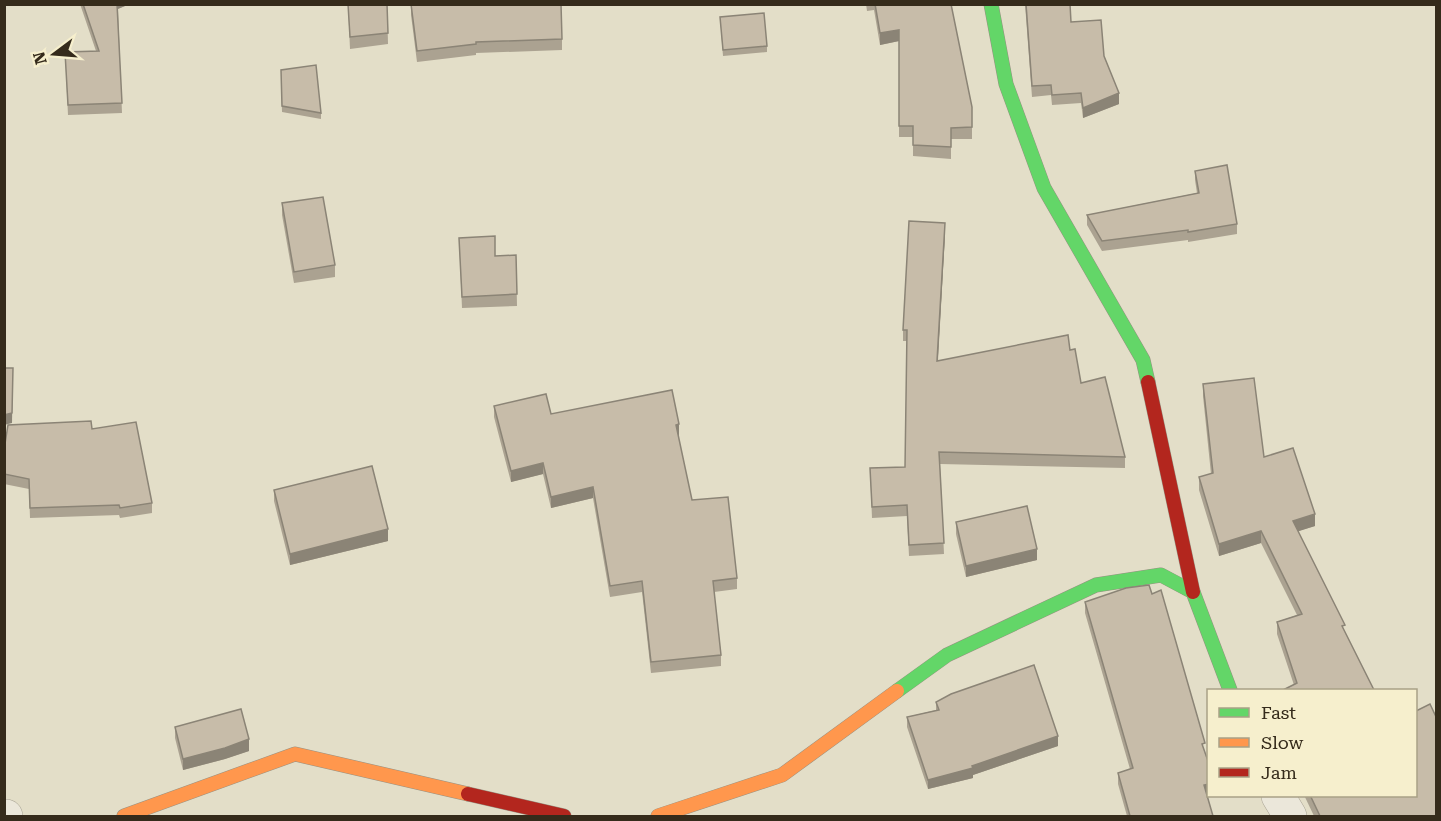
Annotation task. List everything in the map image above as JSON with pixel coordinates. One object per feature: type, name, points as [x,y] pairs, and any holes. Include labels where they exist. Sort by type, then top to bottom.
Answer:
[{"type":"street","points":[[991,4],[1006,84],[1044,188],[1143,360],[1193,592],[1230,689]]},
{"type":"street","points":[[658,816],[782,775],[947,655],[1096,585],[1161,575],[1193,592]]},
{"type":"street","points":[[124,816],[295,754],[564,816]]},
{"type":"street","points":[[1279,797],[1290,816]]},
{"type":"building","points":[[83,4],[117,4],[122,103],[68,105],[65,52],[99,51]]},
{"type":"building","points":[[348,4],[387,4],[388,33],[350,37]]},
{"type":"building","points":[[411,4],[561,4],[562,39],[476,42],[476,44],[417,51]]},
{"type":"building","points":[[875,4],[951,4],[972,107],[972,127],[951,128],[951,147],[913,145],[913,126],[899,126],[899,30],[880,33]]},
{"type":"building","points":[[1026,4],[1070,4],[1071,22],[1101,20],[1104,56],[1119,93],[1083,108],[1081,93],[1052,95],[1051,85],[1032,86]]},
{"type":"building","points":[[764,13],[767,46],[723,50],[720,17]]},
{"type":"building","points":[[316,65],[321,113],[282,106],[281,70]]},
{"type":"building","points":[[1227,165],[1237,224],[1188,232],[1188,230],[1102,241],[1087,215],[1199,193],[1195,171]]},
{"type":"building","points":[[323,197],[335,265],[294,272],[282,203]]},
{"type":"building","points":[[909,221],[945,223],[937,361],[1068,335],[1070,350],[1075,349],[1081,383],[1105,377],[1125,457],[939,452],[944,543],[909,545],[907,505],[872,507],[870,468],[905,467],[907,330],[903,330]]},
{"type":"building","points":[[495,236],[495,256],[516,255],[517,294],[462,297],[459,238]]},
{"type":"building","points":[[4,368],[13,368],[12,413],[4,415]]},
{"type":"building","points":[[1254,378],[1264,457],[1293,448],[1315,514],[1293,521],[1345,625],[1342,626],[1374,689],[1285,689],[1297,683],[1277,622],[1302,614],[1261,531],[1219,544],[1199,477],[1213,473],[1203,384]]},
{"type":"building","points":[[672,390],[679,424],[676,425],[692,500],[728,497],[737,578],[713,581],[721,655],[651,662],[642,581],[610,586],[593,487],[551,497],[543,463],[511,471],[494,406],[546,394],[551,414]]},
{"type":"building","points":[[91,421],[92,429],[136,422],[152,503],[120,508],[119,505],[30,508],[29,479],[4,474],[4,450],[8,425]]},
{"type":"building","points":[[372,466],[388,529],[290,554],[274,490]]},
{"type":"building","points":[[1027,506],[1037,549],[966,566],[956,522]]},
{"type":"building","points":[[1149,585],[1152,594],[1161,590],[1205,743],[1202,744],[1207,758],[1207,784],[1204,785],[1213,816],[1130,816],[1118,773],[1133,768],[1085,602],[1126,588]]},
{"type":"building","points":[[1034,665],[1058,736],[972,766],[973,768],[928,780],[907,717],[939,710],[936,702],[951,694]]},
{"type":"building","points":[[1430,704],[1437,719],[1437,816],[1320,816],[1311,797],[1417,797],[1417,710]]},
{"type":"building","points":[[241,709],[249,739],[183,759],[175,727]]},
{"type":"traffic: fast","points":[[991,4],[1006,84],[1044,188],[1143,360],[1148,382]]},
{"type":"traffic: fast","points":[[897,691],[947,655],[1096,585],[1161,575],[1193,592],[1230,689]]},
{"type":"traffic: slow","points":[[658,816],[782,775],[897,691]]},
{"type":"traffic: slow","points":[[124,816],[295,754],[468,794]]},
{"type":"traffic: jam","points":[[1148,382],[1193,592]]},
{"type":"traffic: jam","points":[[468,794],[564,816]]}]
